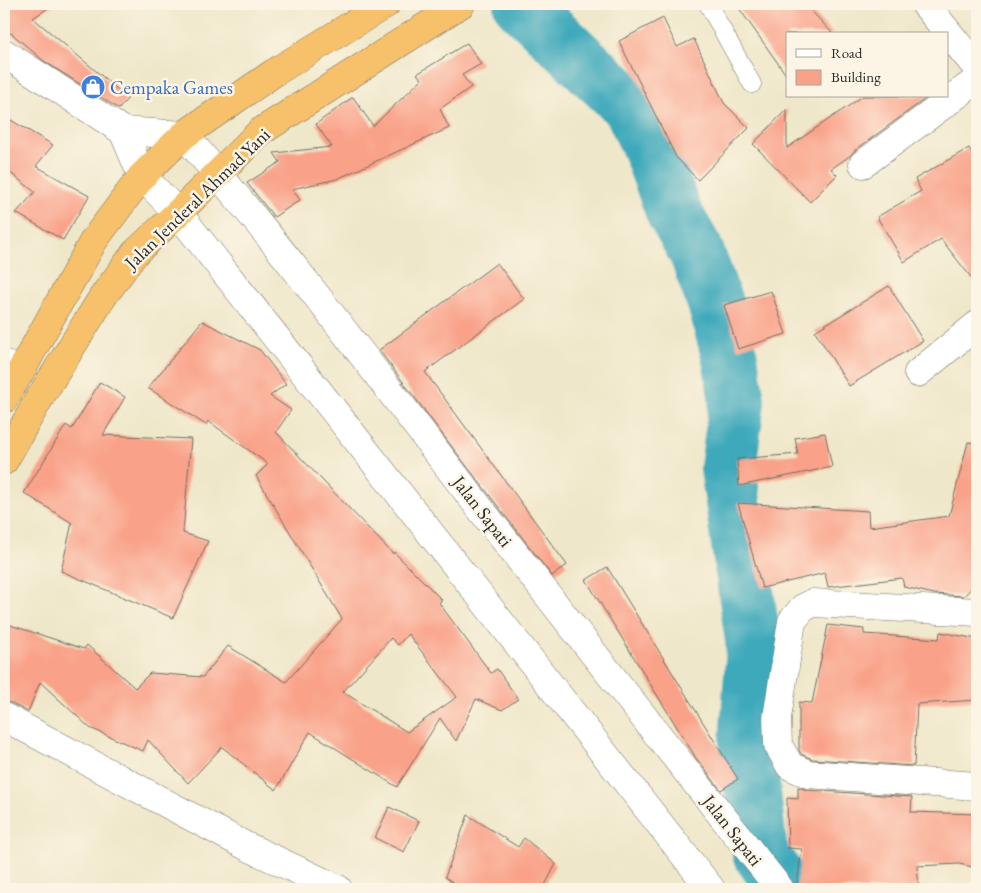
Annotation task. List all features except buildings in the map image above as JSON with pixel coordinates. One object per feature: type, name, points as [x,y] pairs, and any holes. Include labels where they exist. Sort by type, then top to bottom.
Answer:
[{"type":"highway","points":[[4,399],[13,364],[94,240],[142,176],[184,135],[275,72],[386,4]]},
{"type":"highway","name":"Jalan Jenderal Ahmad Yani","points":[[4,461],[39,399],[102,298],[135,253],[260,132],[460,4]]},
{"type":"street","points":[[925,4],[948,32]]},
{"type":"street","points":[[948,32],[977,68]]},
{"type":"street","points":[[4,54],[122,132],[184,135]]},
{"type":"street","points":[[864,164],[977,80]]},
{"type":"street","points":[[122,132],[142,176],[178,213],[711,889]]},
{"type":"street","name":"Jalan Sapati","points":[[184,135],[218,174],[337,323],[578,636],[780,889]]},
{"type":"street","points":[[918,373],[977,325]]},
{"type":"street","points":[[977,612],[812,603],[803,608],[792,621],[777,718],[778,745],[790,766],[808,774],[977,786]]},
{"type":"street","points":[[4,717],[246,846],[338,889]]},
{"type":"lane","points":[[708,4],[752,84]]},
{"type":"waterway","points":[[521,4],[631,107],[651,151],[674,213],[696,251],[715,303],[730,358],[737,401],[728,468],[754,647],[747,742],[760,853],[785,889]]},
{"type":"place","name":"Cempaka Games","points":[[93,87]]}]
